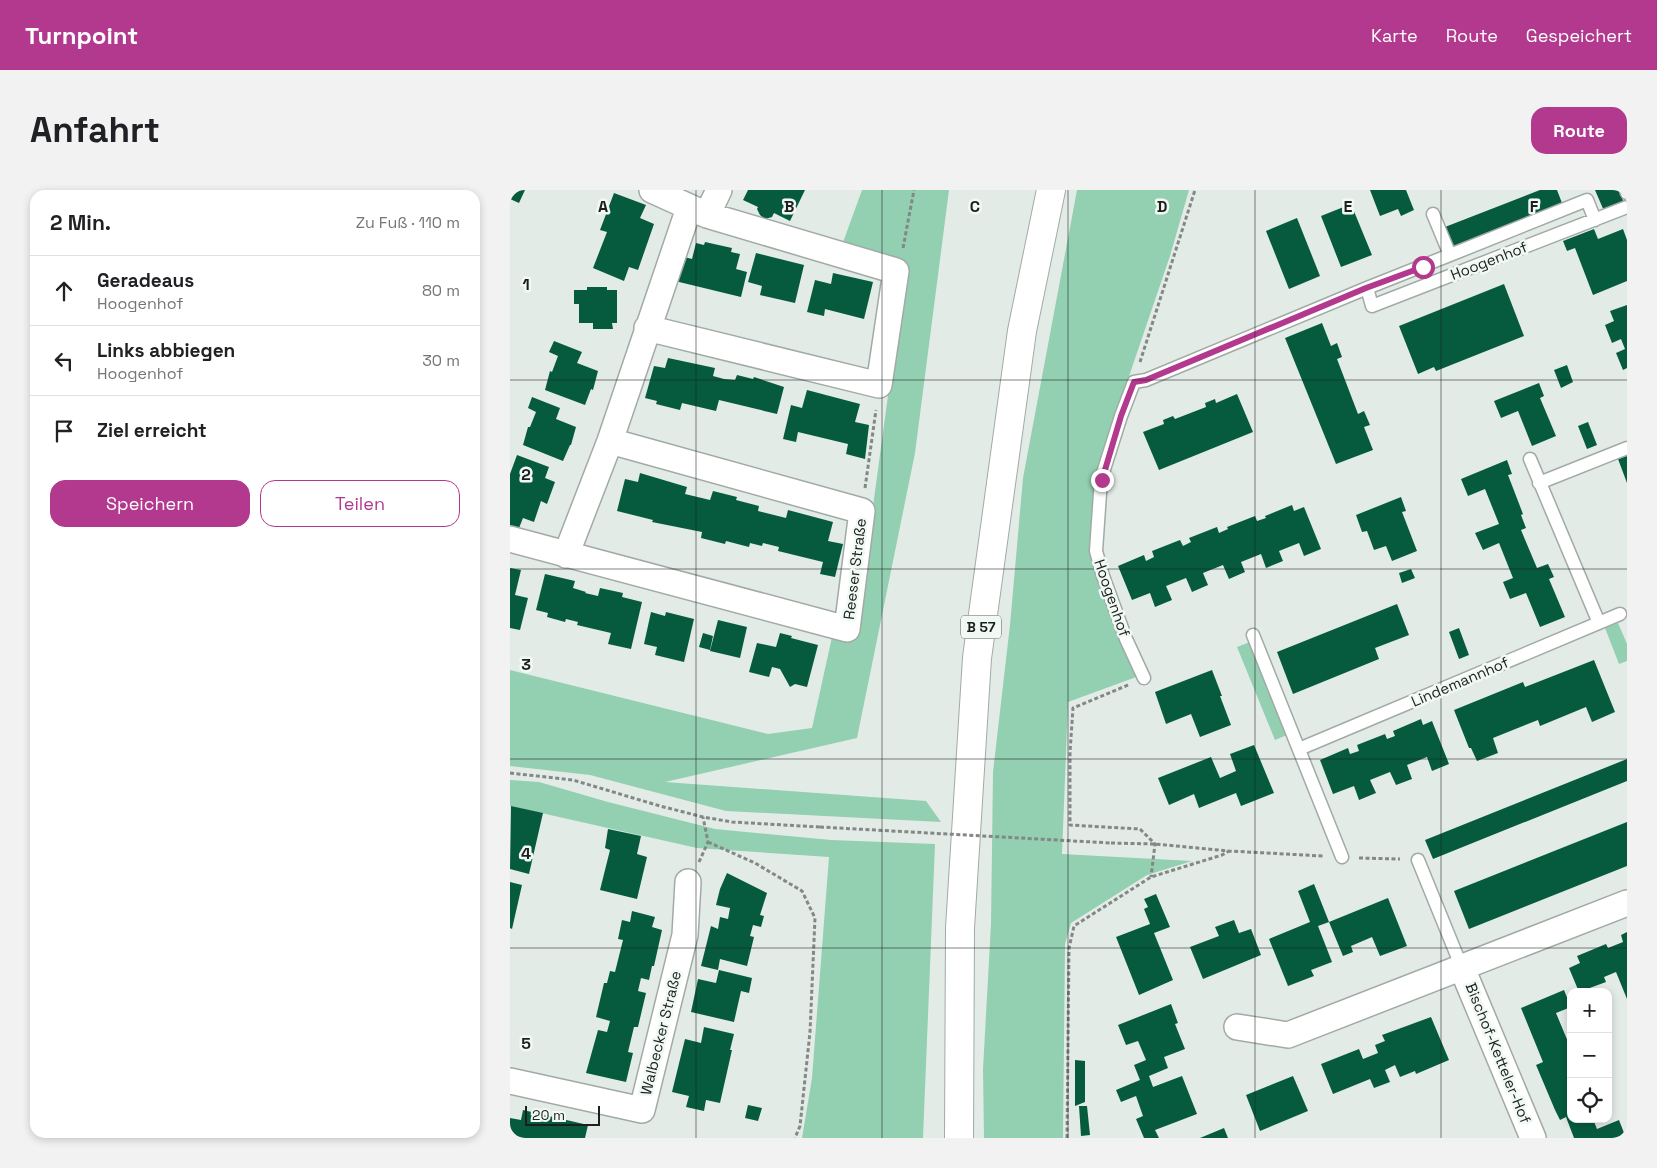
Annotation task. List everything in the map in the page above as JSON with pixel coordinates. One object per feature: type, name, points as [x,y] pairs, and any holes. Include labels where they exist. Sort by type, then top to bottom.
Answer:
[{"type":"main road","name":"B 57","points":[[959,1138],[960,928],[977,658],[1022,331],[1051,190]]},
{"type":"street","points":[[647,328],[879,385],[896,271],[698,211],[652,190]]},
{"type":"street","points":[[566,555],[610,441],[647,328],[698,211],[719,190]]},
{"type":"street","name":"Reeser Straße","points":[[510,539],[847,629],[862,511],[610,441]]},
{"type":"street","name":"Walbecker Straße","points":[[510,1081],[642,1110],[685,935],[688,882]]},
{"type":"street","points":[[1237,1027],[1288,1035],[1627,903]]},
{"type":"street","name":"Bischof-Ketteler-Hof","points":[[1462,968],[1533,1138]]},
{"type":"lane","name":"Hoogenhof","points":[[1144,678],[1126,639],[1096,551],[1102,480],[1121,416],[1134,382],[1146,380],[1450,255],[1585,195],[1595,220]]},
{"type":"lane","name":"Hoogenhof","points":[[1366,288],[1372,306],[1627,207]]},
{"type":"lane","name":"Hoogenhof","points":[[1433,214],[1450,255]]},
{"type":"lane","points":[[1539,483],[1627,448]]},
{"type":"lane","points":[[1530,460],[1599,623]]},
{"type":"lane","name":"Lindemannhof","points":[[1299,749],[1620,614]]},
{"type":"lane","points":[[1253,634],[1342,857]]},
{"type":"lane","points":[[1418,860],[1462,968]]},
{"type":"path","points":[[896,271],[901,260],[914,190]]},
{"type":"path","points":[[1134,382],[1195,190]]},
{"type":"path","points":[[862,511],[879,385]]},
{"type":"path","points":[[1144,678],[1073,708],[1070,752],[1070,825],[1140,829],[1155,844]]},
{"type":"path","points":[[510,773],[573,780],[703,817],[732,822],[1418,860]]},
{"type":"path","points":[[688,882],[708,842],[703,817]]},
{"type":"path","points":[[708,842],[755,863],[802,891],[815,918],[810,1032],[800,1126],[795,1138]]},
{"type":"path","points":[[1151,877],[1155,844]]},
{"type":"path","points":[[1067,1138],[1069,948],[1074,926],[1151,877],[1222,855],[1229,851]]},
{"type":"green space","points":[[862,190],[949,190],[915,453],[857,738],[665,782],[926,801],[941,822],[726,811],[590,775],[510,766],[510,670],[768,734],[812,728],[832,637],[855,639],[906,263],[842,245]]},
{"type":"green space","points":[[1077,190],[1189,190],[1170,256],[1095,476],[1091,561],[1139,676],[1068,702],[1062,854],[1192,861],[1147,875],[1071,923],[1065,944],[1063,1138],[984,1138],[983,1069],[991,924],[993,772],[1010,625],[1023,478]]},
{"type":"green space","points":[[1618,623],[1627,644],[1627,661],[1619,664],[1605,628]]},
{"type":"green space","points":[[1250,642],[1287,735],[1275,740],[1237,647]]},
{"type":"green space","points":[[510,780],[539,782],[608,802],[715,829],[831,840],[935,844],[923,1138],[802,1138],[812,1078],[829,857],[697,848],[510,806]]},
{"type":"building","points":[[510,190],[525,190],[519,203],[510,199]]},
{"type":"building","points":[[748,190],[805,190],[790,221],[774,213],[772,217],[765,219],[760,215],[758,207],[743,200]]},
{"type":"building","points":[[1370,190],[1406,190],[1414,210],[1401,216],[1398,209],[1380,216]]},
{"type":"building","points":[[1540,190],[1557,190],[1562,203],[1453,247],[1445,227]]},
{"type":"building","points":[[1595,190],[1619,190],[1624,203],[1604,211]]},
{"type":"building","points":[[614,193],[646,205],[640,218],[654,224],[638,270],[629,267],[624,281],[593,268],[607,232],[600,230]]},
{"type":"building","points":[[1351,204],[1372,255],[1341,267],[1321,216]]},
{"type":"building","points":[[1297,218],[1320,276],[1289,289],[1266,231]]},
{"type":"building","points":[[1594,229],[1598,239],[1623,229],[1627,240],[1627,281],[1593,295],[1575,248],[1567,251],[1563,241]]},
{"type":"building","points":[[705,242],[732,248],[731,252],[740,254],[736,269],[747,272],[741,297],[675,281],[681,256],[692,259],[696,243],[704,245]]},
{"type":"building","points":[[756,253],[804,265],[795,303],[760,295],[762,286],[748,282]]},
{"type":"building","points":[[833,273],[873,282],[864,319],[825,309],[824,316],[807,312],[815,280],[831,284]]},
{"type":"building","points":[[1504,284],[1524,336],[1436,371],[1434,367],[1418,374],[1399,326]]},
{"type":"building","points":[[587,287],[607,287],[607,290],[617,290],[617,323],[612,323],[613,329],[593,329],[593,323],[579,323],[579,304],[574,304],[574,290],[587,290]]},
{"type":"building","points":[[1627,305],[1627,368],[1623,370],[1616,353],[1625,349],[1621,339],[1612,343],[1605,325],[1614,321],[1610,311]]},
{"type":"building","points":[[1322,323],[1331,346],[1337,343],[1342,357],[1337,359],[1358,414],[1364,411],[1370,425],[1364,427],[1373,450],[1336,464],[1285,338]]},
{"type":"building","points":[[554,341],[582,352],[577,363],[598,371],[593,390],[591,389],[585,405],[545,390],[550,371],[552,372],[558,356],[549,352]]},
{"type":"building","points":[[668,358],[715,368],[713,376],[724,379],[735,380],[737,375],[753,379],[754,377],[784,387],[777,414],[719,400],[716,411],[682,403],[680,410],[656,404],[657,401],[645,398],[654,366],[665,368]]},
{"type":"building","points":[[1567,365],[1573,382],[1561,388],[1554,370]]},
{"type":"building","points":[[1539,383],[1544,396],[1540,398],[1556,436],[1532,446],[1518,411],[1501,418],[1494,401]]},
{"type":"building","points":[[807,390],[860,404],[855,422],[869,425],[865,459],[846,454],[848,444],[798,432],[796,442],[783,439],[791,405],[802,408]]},
{"type":"building","points":[[1237,394],[1253,432],[1159,470],[1143,432],[1164,424],[1163,420],[1173,416],[1175,419],[1206,407],[1205,403],[1215,399],[1216,403]]},
{"type":"building","points":[[532,397],[560,408],[556,419],[576,427],[571,445],[563,461],[523,445],[528,427],[530,427],[536,412],[528,408]]},
{"type":"building","points":[[1588,422],[1597,445],[1587,449],[1578,426]]},
{"type":"building","points":[[517,455],[549,467],[545,478],[555,482],[547,504],[541,501],[534,522],[523,518],[519,528],[510,525],[510,474]]},
{"type":"building","points":[[1627,456],[1627,483],[1618,459]]},
{"type":"building","points":[[1507,460],[1512,474],[1508,475],[1523,514],[1521,515],[1526,528],[1521,530],[1537,568],[1548,564],[1554,577],[1549,579],[1565,617],[1540,627],[1526,593],[1510,599],[1503,582],[1513,578],[1499,543],[1483,550],[1475,533],[1499,524],[1485,489],[1468,496],[1461,479]]},
{"type":"building","points":[[640,473],[687,487],[685,494],[710,500],[713,491],[737,497],[736,500],[759,506],[758,511],[786,518],[788,510],[833,522],[828,541],[843,544],[835,577],[820,574],[823,562],[778,551],[779,547],[763,543],[762,546],[750,543],[749,547],[726,541],[725,544],[701,538],[702,532],[652,522],[653,520],[617,511],[625,479],[638,482]]},
{"type":"building","points":[[1401,497],[1406,511],[1402,512],[1417,551],[1392,561],[1386,546],[1374,550],[1367,531],[1362,532],[1356,515]]},
{"type":"building","points":[[1292,505],[1294,511],[1304,507],[1321,549],[1304,556],[1299,543],[1279,551],[1283,561],[1266,568],[1261,554],[1241,562],[1245,572],[1229,579],[1223,565],[1203,573],[1208,585],[1192,592],[1186,578],[1166,586],[1172,600],[1155,607],[1150,593],[1132,600],[1118,566],[1144,555],[1146,561],[1154,557],[1152,551],[1180,540],[1183,546],[1191,542],[1189,538],[1217,527],[1219,533],[1228,529],[1227,527],[1255,516],[1257,521]]},
{"type":"building","points":[[510,568],[521,570],[515,595],[528,598],[520,630],[510,628]]},
{"type":"building","points":[[1411,569],[1415,578],[1402,583],[1399,573]]},
{"type":"building","points":[[545,574],[575,581],[573,588],[585,593],[598,596],[600,588],[623,593],[622,597],[642,602],[631,649],[608,644],[611,633],[577,625],[578,622],[566,619],[565,622],[547,617],[548,613],[536,610]]},
{"type":"building","points":[[1397,604],[1409,635],[1375,648],[1379,659],[1293,694],[1277,652]]},
{"type":"building","points":[[651,612],[665,616],[666,612],[694,619],[684,662],[655,655],[657,647],[644,644]]},
{"type":"building","points":[[718,620],[747,627],[740,658],[710,651]]},
{"type":"building","points":[[1459,628],[1469,655],[1459,659],[1449,632]]},
{"type":"building","points":[[703,633],[713,636],[710,650],[699,647]]},
{"type":"building","points":[[780,633],[818,645],[807,687],[795,684],[790,687],[780,669],[772,667],[769,677],[749,672],[757,643],[776,647]]},
{"type":"building","points":[[1594,660],[1615,712],[1592,722],[1586,707],[1540,726],[1538,720],[1493,738],[1498,753],[1477,761],[1471,748],[1469,748],[1454,710],[1523,682],[1525,687]]},
{"type":"building","points":[[1212,670],[1231,725],[1200,737],[1191,714],[1166,724],[1155,692]]},
{"type":"building","points":[[1421,719],[1423,725],[1432,721],[1449,764],[1432,771],[1427,757],[1407,765],[1412,779],[1396,785],[1390,772],[1370,780],[1376,793],[1359,800],[1354,786],[1333,794],[1320,760],[1348,748],[1350,754],[1359,751],[1357,745],[1385,734],[1387,739],[1395,736],[1393,731]]},
{"type":"building","points":[[1254,745],[1274,793],[1241,806],[1236,793],[1199,808],[1194,794],[1169,805],[1158,778],[1211,757],[1220,778],[1236,771],[1230,754]]},
{"type":"building","points":[[1627,759],[1627,781],[1433,859],[1425,840]]},
{"type":"building","points":[[511,806],[543,813],[529,874],[510,869]]},
{"type":"building","points":[[1627,822],[1627,866],[1469,929],[1454,891]]},
{"type":"building","points":[[608,829],[641,836],[637,854],[647,857],[637,899],[600,890],[610,850],[605,848]]},
{"type":"building","points":[[727,873],[767,893],[760,915],[764,916],[761,927],[753,925],[750,936],[754,937],[747,966],[720,959],[718,970],[701,966],[711,926],[718,929],[720,917],[728,919],[730,908],[716,905]]},
{"type":"building","points":[[510,882],[522,885],[512,929],[510,928]]},
{"type":"building","points":[[1314,884],[1329,922],[1318,926],[1332,962],[1311,970],[1314,976],[1288,986],[1269,939],[1310,922],[1298,891]]},
{"type":"building","points":[[1156,894],[1170,927],[1154,933],[1173,980],[1139,995],[1116,937],[1150,924],[1144,909],[1148,907],[1144,899]]},
{"type":"building","points":[[1388,898],[1407,946],[1380,956],[1372,937],[1351,946],[1353,952],[1343,956],[1329,922]]},
{"type":"building","points":[[632,911],[655,917],[652,927],[662,930],[649,980],[641,978],[638,991],[646,993],[638,1027],[634,1027],[628,1052],[633,1053],[626,1082],[586,1073],[598,1030],[607,1032],[610,1021],[596,1017],[604,983],[607,983],[610,971],[615,972],[623,940],[618,939],[622,920],[630,922]]},
{"type":"building","points":[[1234,920],[1239,933],[1251,929],[1261,955],[1203,979],[1190,947],[1219,936],[1215,927]]},
{"type":"building","points":[[1627,932],[1627,999],[1616,972],[1604,977],[1606,982],[1590,988],[1577,988],[1569,968],[1580,963],[1577,956],[1606,944],[1608,948],[1623,942],[1621,935]]},
{"type":"building","points":[[719,970],[752,978],[749,993],[741,991],[734,1022],[691,1012],[698,979],[716,983]]},
{"type":"building","points":[[1564,990],[1567,997],[1567,1009],[1556,1013],[1567,1039],[1567,1120],[1566,1117],[1560,1120],[1536,1065],[1543,1062],[1521,1008]]},
{"type":"building","points":[[1171,1004],[1178,1023],[1175,1024],[1185,1049],[1164,1057],[1168,1068],[1149,1076],[1153,1087],[1182,1076],[1197,1114],[1155,1130],[1159,1138],[1144,1138],[1136,1119],[1143,1116],[1136,1096],[1121,1102],[1116,1090],[1140,1080],[1134,1065],[1146,1060],[1138,1041],[1126,1045],[1118,1025]]},
{"type":"building","points":[[1431,1017],[1449,1060],[1416,1074],[1415,1071],[1400,1077],[1395,1065],[1385,1070],[1390,1082],[1374,1088],[1370,1079],[1333,1094],[1321,1064],[1359,1049],[1363,1059],[1378,1053],[1375,1045],[1385,1041],[1382,1035]]},
{"type":"building","points":[[704,1027],[734,1034],[720,1103],[706,1100],[704,1111],[686,1107],[689,1096],[672,1092],[685,1039],[701,1043]]},
{"type":"building","points":[[1075,1060],[1085,1061],[1085,1102],[1075,1106]]},
{"type":"building","points":[[1293,1076],[1308,1111],[1260,1131],[1246,1095]]},
{"type":"building","points":[[748,1105],[762,1108],[758,1121],[745,1118]]},
{"type":"building","points":[[1079,1106],[1087,1106],[1090,1135],[1081,1136]]},
{"type":"building","points":[[523,1110],[588,1125],[585,1138],[510,1138],[510,1118],[521,1120]]},
{"type":"building","points":[[1619,1120],[1626,1138],[1574,1138],[1568,1123],[1595,1123],[1597,1129]]},
{"type":"building","points":[[1224,1128],[1228,1138],[1200,1138]]},
{"type":"route","points":[[1102,480],[1121,416],[1134,382],[1146,380],[1366,288],[1423,267]]}]
